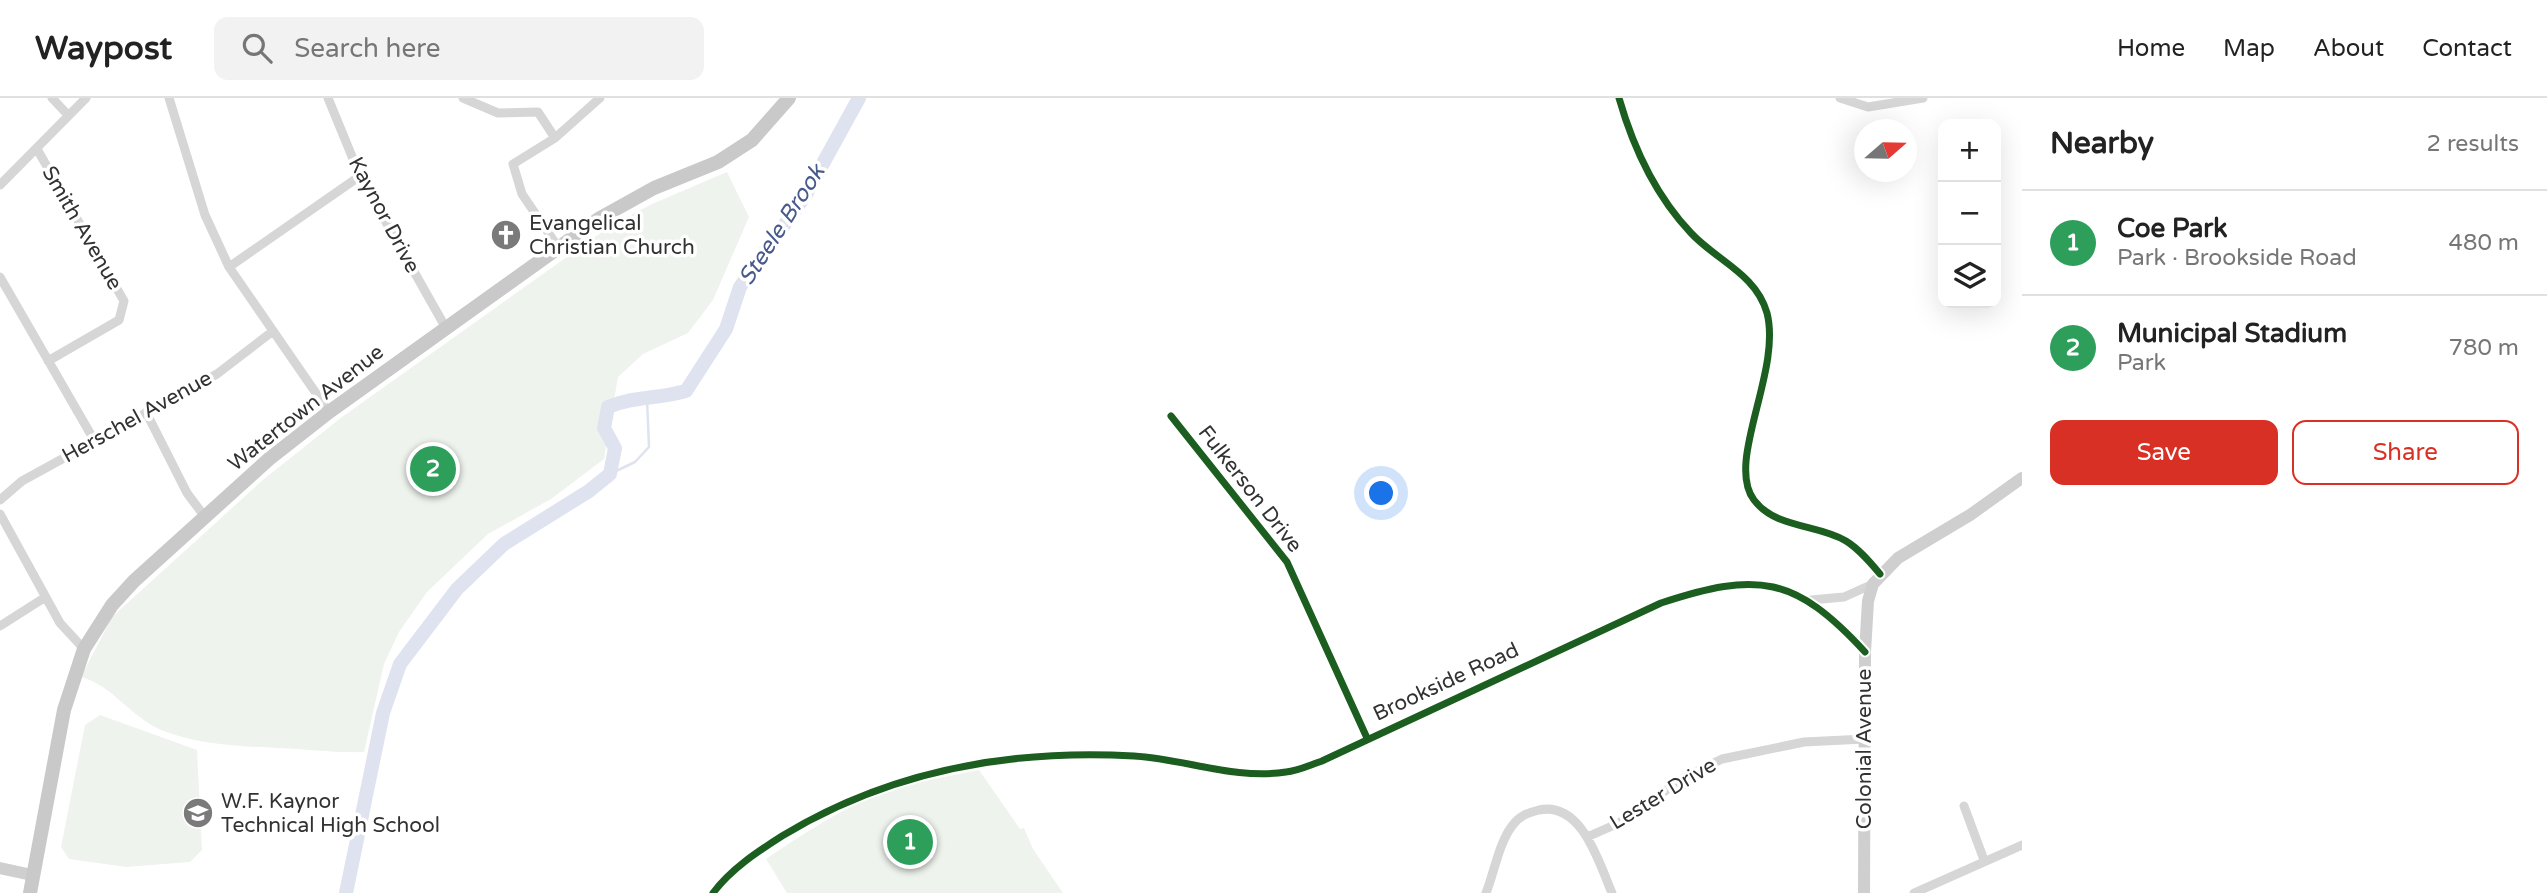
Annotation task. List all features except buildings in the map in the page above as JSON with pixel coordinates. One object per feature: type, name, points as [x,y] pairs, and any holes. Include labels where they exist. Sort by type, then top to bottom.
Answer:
[{"type":"main road","name":"Watertown Avenue","points":[[30,893],[64,710],[84,649],[112,605],[134,581],[269,459],[329,412],[625,202],[718,162],[751,140],[789,98]]},
{"type":"street","points":[[52,98],[67,114]]},
{"type":"street","points":[[0,185],[37,149],[67,114],[86,98]]},
{"type":"street","points":[[169,98],[205,215],[229,267],[329,412]]},
{"type":"street","name":"Kaynor Drive","points":[[328,98],[360,176],[447,330]]},
{"type":"street","points":[[463,98],[498,113],[538,112],[555,138]]},
{"type":"street","points":[[558,247],[522,194],[513,164],[555,138],[600,98]]},
{"type":"street","points":[[1619,98],[1636,148],[1668,205],[1692,234],[1741,272],[1757,292],[1766,313],[1770,342],[1768,367],[1744,463],[1746,485],[1755,501],[1769,514],[1845,540],[1867,558],[1876,579],[1921,544],[1970,516],[2022,478]]},
{"type":"street","points":[[1840,98],[1868,107],[1923,98]]},
{"type":"street","name":"Smith Avenue","points":[[37,149],[124,301],[119,320],[48,361]]},
{"type":"street","points":[[229,267],[360,176]]},
{"type":"street","points":[[0,277],[94,440]]},
{"type":"street","name":"Herschel Avenue","points":[[0,500],[22,481],[217,374],[273,331]]},
{"type":"street","points":[[146,412],[187,493],[205,517]]},
{"type":"street","name":"Fulkerson Drive","points":[[1171,416],[1287,562],[1367,738]]},
{"type":"street","points":[[0,514],[44,598],[60,623],[84,649]]},
{"type":"street","name":"Brookside Road","points":[[1811,600],[1844,597],[1876,579]]},
{"type":"street","name":"Colonial Avenue","points":[[1864,893],[1865,652],[1868,601],[1876,579]]},
{"type":"street","name":"Brookside Road","points":[[713,893],[740,865],[815,816],[859,795],[914,776],[1030,758],[1085,754],[1183,761],[1256,775],[1289,772],[1322,761],[1661,603],[1701,590],[1736,584],[1776,585],[1811,600],[1839,624],[1865,652]]},
{"type":"street","points":[[0,626],[44,598]]},
{"type":"street","name":"Lester Drive","points":[[1587,837],[1619,823],[1685,776],[1722,759],[1804,742],[1865,739]]},
{"type":"street","points":[[1964,806],[1984,860]]},
{"type":"street","points":[[1486,893],[1510,828],[1524,814],[1548,808],[1570,817],[1587,837],[1612,893]]},
{"type":"street","points":[[1914,893],[2022,845]]},
{"type":"street","points":[[0,868],[32,875]]},
{"type":"shaded area","points":[[727,172],[749,217],[713,300],[688,333],[643,354],[618,377],[604,459],[551,499],[488,534],[427,592],[399,632],[384,664],[364,752],[233,745],[190,739],[150,724],[102,687],[81,677],[112,617],[264,479],[342,417],[609,227],[652,204]]},
{"type":"shaded area","points":[[100,715],[197,750],[202,850],[190,862],[126,867],[69,859],[61,847],[85,725]]},
{"type":"shaded area","points":[[979,770],[1020,829],[1024,828],[1033,849],[1063,893],[787,893],[766,859],[825,821],[872,797],[912,784]]},
{"type":"waterway","name":"Steele Brook","points":[[346,893],[383,713],[400,664],[457,589],[504,544],[589,491],[610,474],[615,448],[604,428],[608,407],[686,391],[726,329],[740,287],[805,196],[859,98]]},
{"type":"waterway","name":"Steele Brook","points":[[610,474],[635,462],[649,447],[647,399]]},
{"type":"cycle path","points":[[1619,98],[1631,135],[1647,170],[1678,219],[1701,243],[1745,278],[1762,300],[1767,313],[1770,336],[1767,361],[1746,463],[1747,483],[1754,500],[1763,509],[1785,521],[1846,541],[1880,574]]},
{"type":"cycle path","points":[[1171,416],[1287,562],[1367,738]]},
{"type":"cycle path","points":[[713,893],[728,876],[754,855],[823,814],[865,795],[952,769],[1042,756],[1088,755],[1153,758],[1248,773],[1267,774],[1299,769],[1322,761],[1661,603],[1724,586],[1750,584],[1773,587],[1795,595],[1817,608],[1865,652]]},
{"type":"place","name":"Evangelical Christian Church","points":[[506,235]]},
{"type":"place","name":"Municipal Stadium","points":[[433,469]]},
{"type":"place","name":"W.F. Kaynor Technical High School","points":[[198,813]]},
{"type":"place","name":"Coe Park","points":[[910,842]]}]
